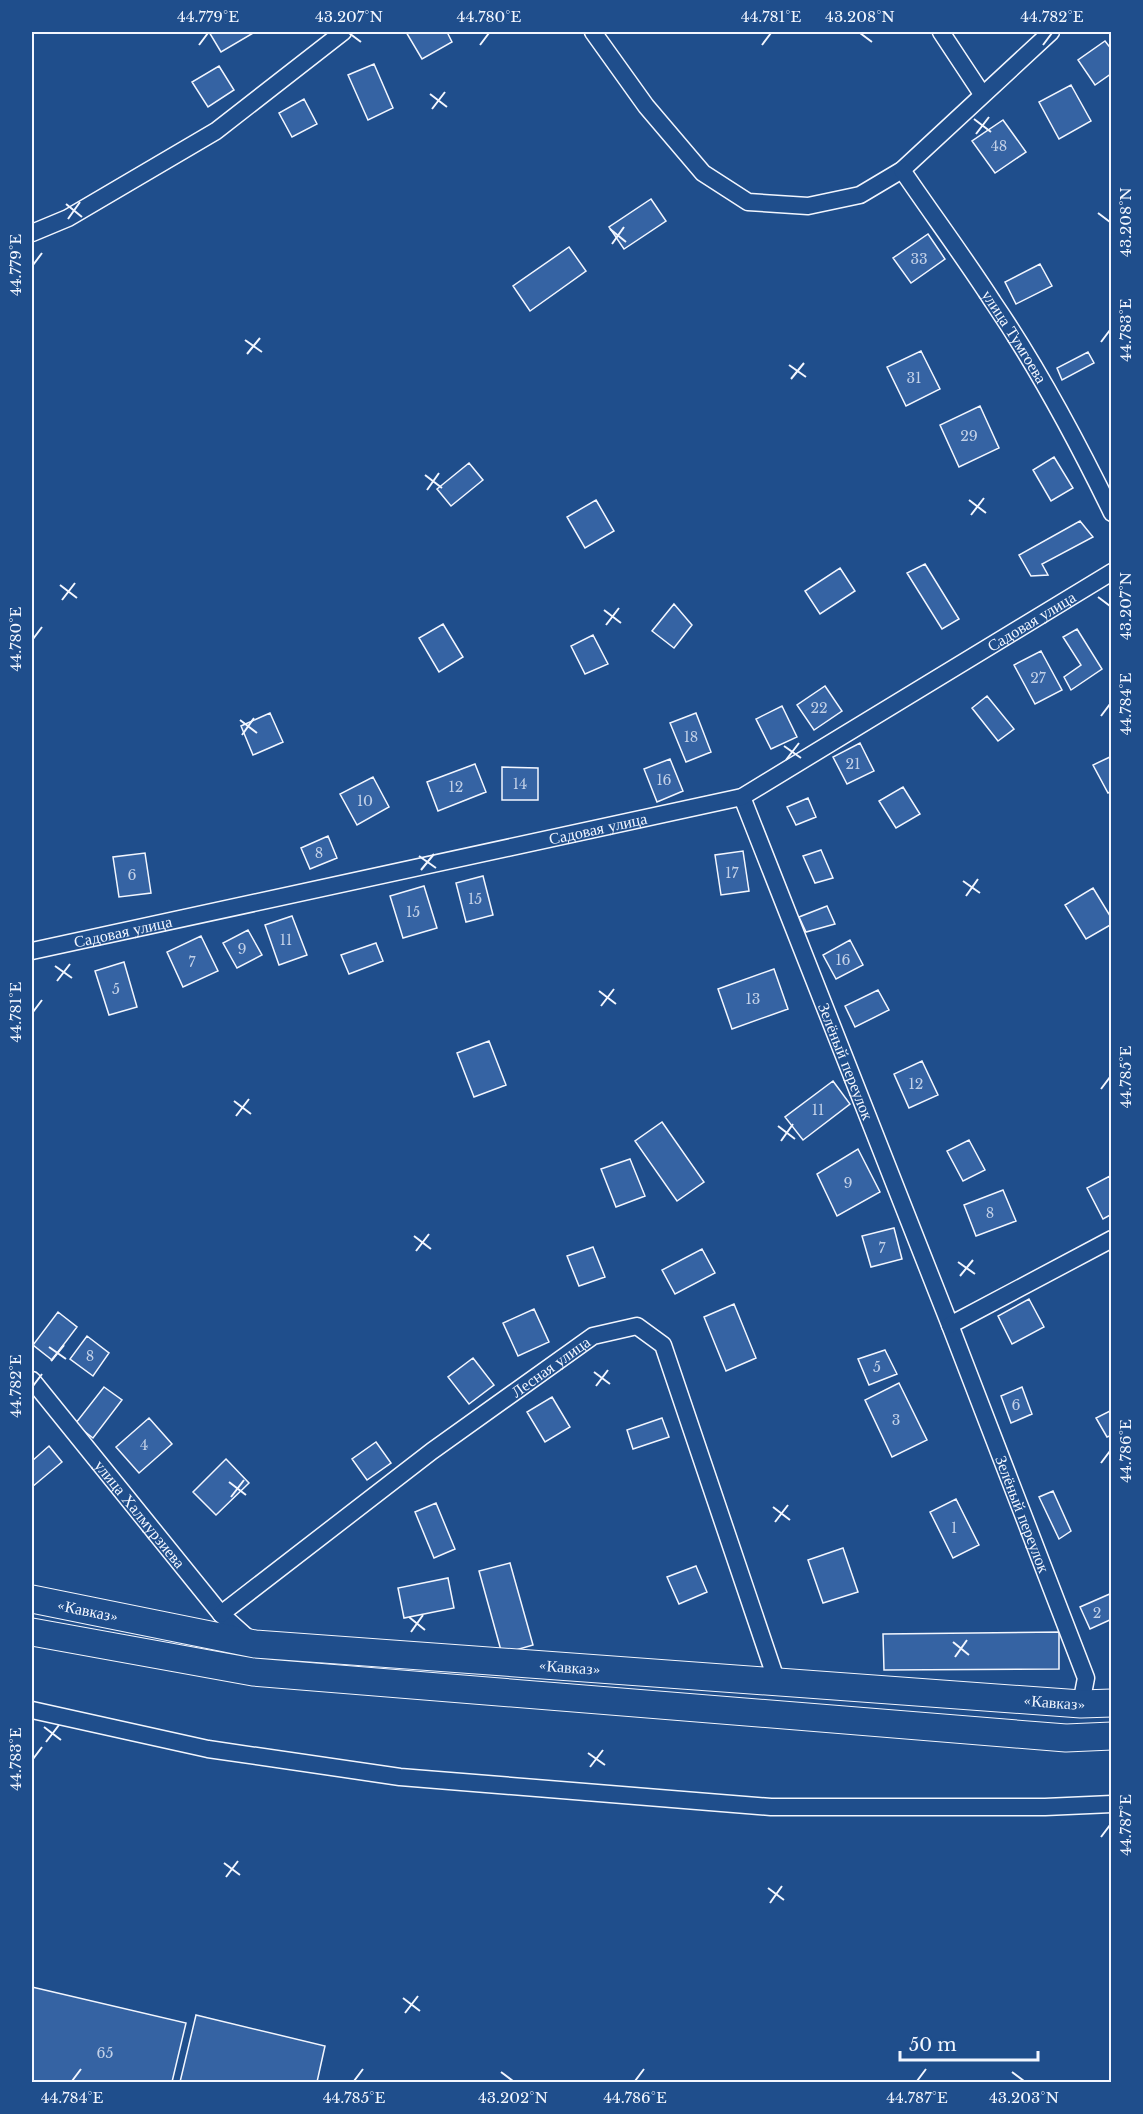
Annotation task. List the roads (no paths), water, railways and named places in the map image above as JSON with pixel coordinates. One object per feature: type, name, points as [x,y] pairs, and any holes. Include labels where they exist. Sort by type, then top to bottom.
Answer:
[{"type":"highway","name":"«Кавказ»","points":[[32,1599],[255,1644],[1082,1704],[1112,1703]]},
{"type":"highway","name":"«Кавказ»","points":[[32,1632],[253,1672],[1066,1738],[1112,1736]]},
{"type":"street","points":[[32,233],[69,218],[216,130],[344,32]]},
{"type":"street","points":[[593,32],[646,106],[703,173],[748,201],[808,206],[860,195],[902,170],[1052,32]]},
{"type":"street","points":[[941,32],[982,94]]},
{"type":"street","name":"улица Тумгоева","points":[[902,170],[1011,329],[1088,464],[1112,513]]},
{"type":"street","name":"Садовая улица","points":[[32,951],[742,797],[1112,572]]},
{"type":"street","name":"Зелёный переулок","points":[[742,797],[1086,1678],[1082,1704]]},
{"type":"street","points":[[950,1325],[1112,1239]]},
{"type":"street","name":"Лесная улица","points":[[221,1614],[432,1450],[593,1336],[638,1326],[663,1346],[777,1682]]},
{"type":"street","name":"улица Халмурзиева","points":[[32,1380],[221,1614],[255,1644]]},
{"type":"street","points":[[32,1710],[208,1749],[400,1777],[771,1807],[1045,1807],[1112,1804]]}]
